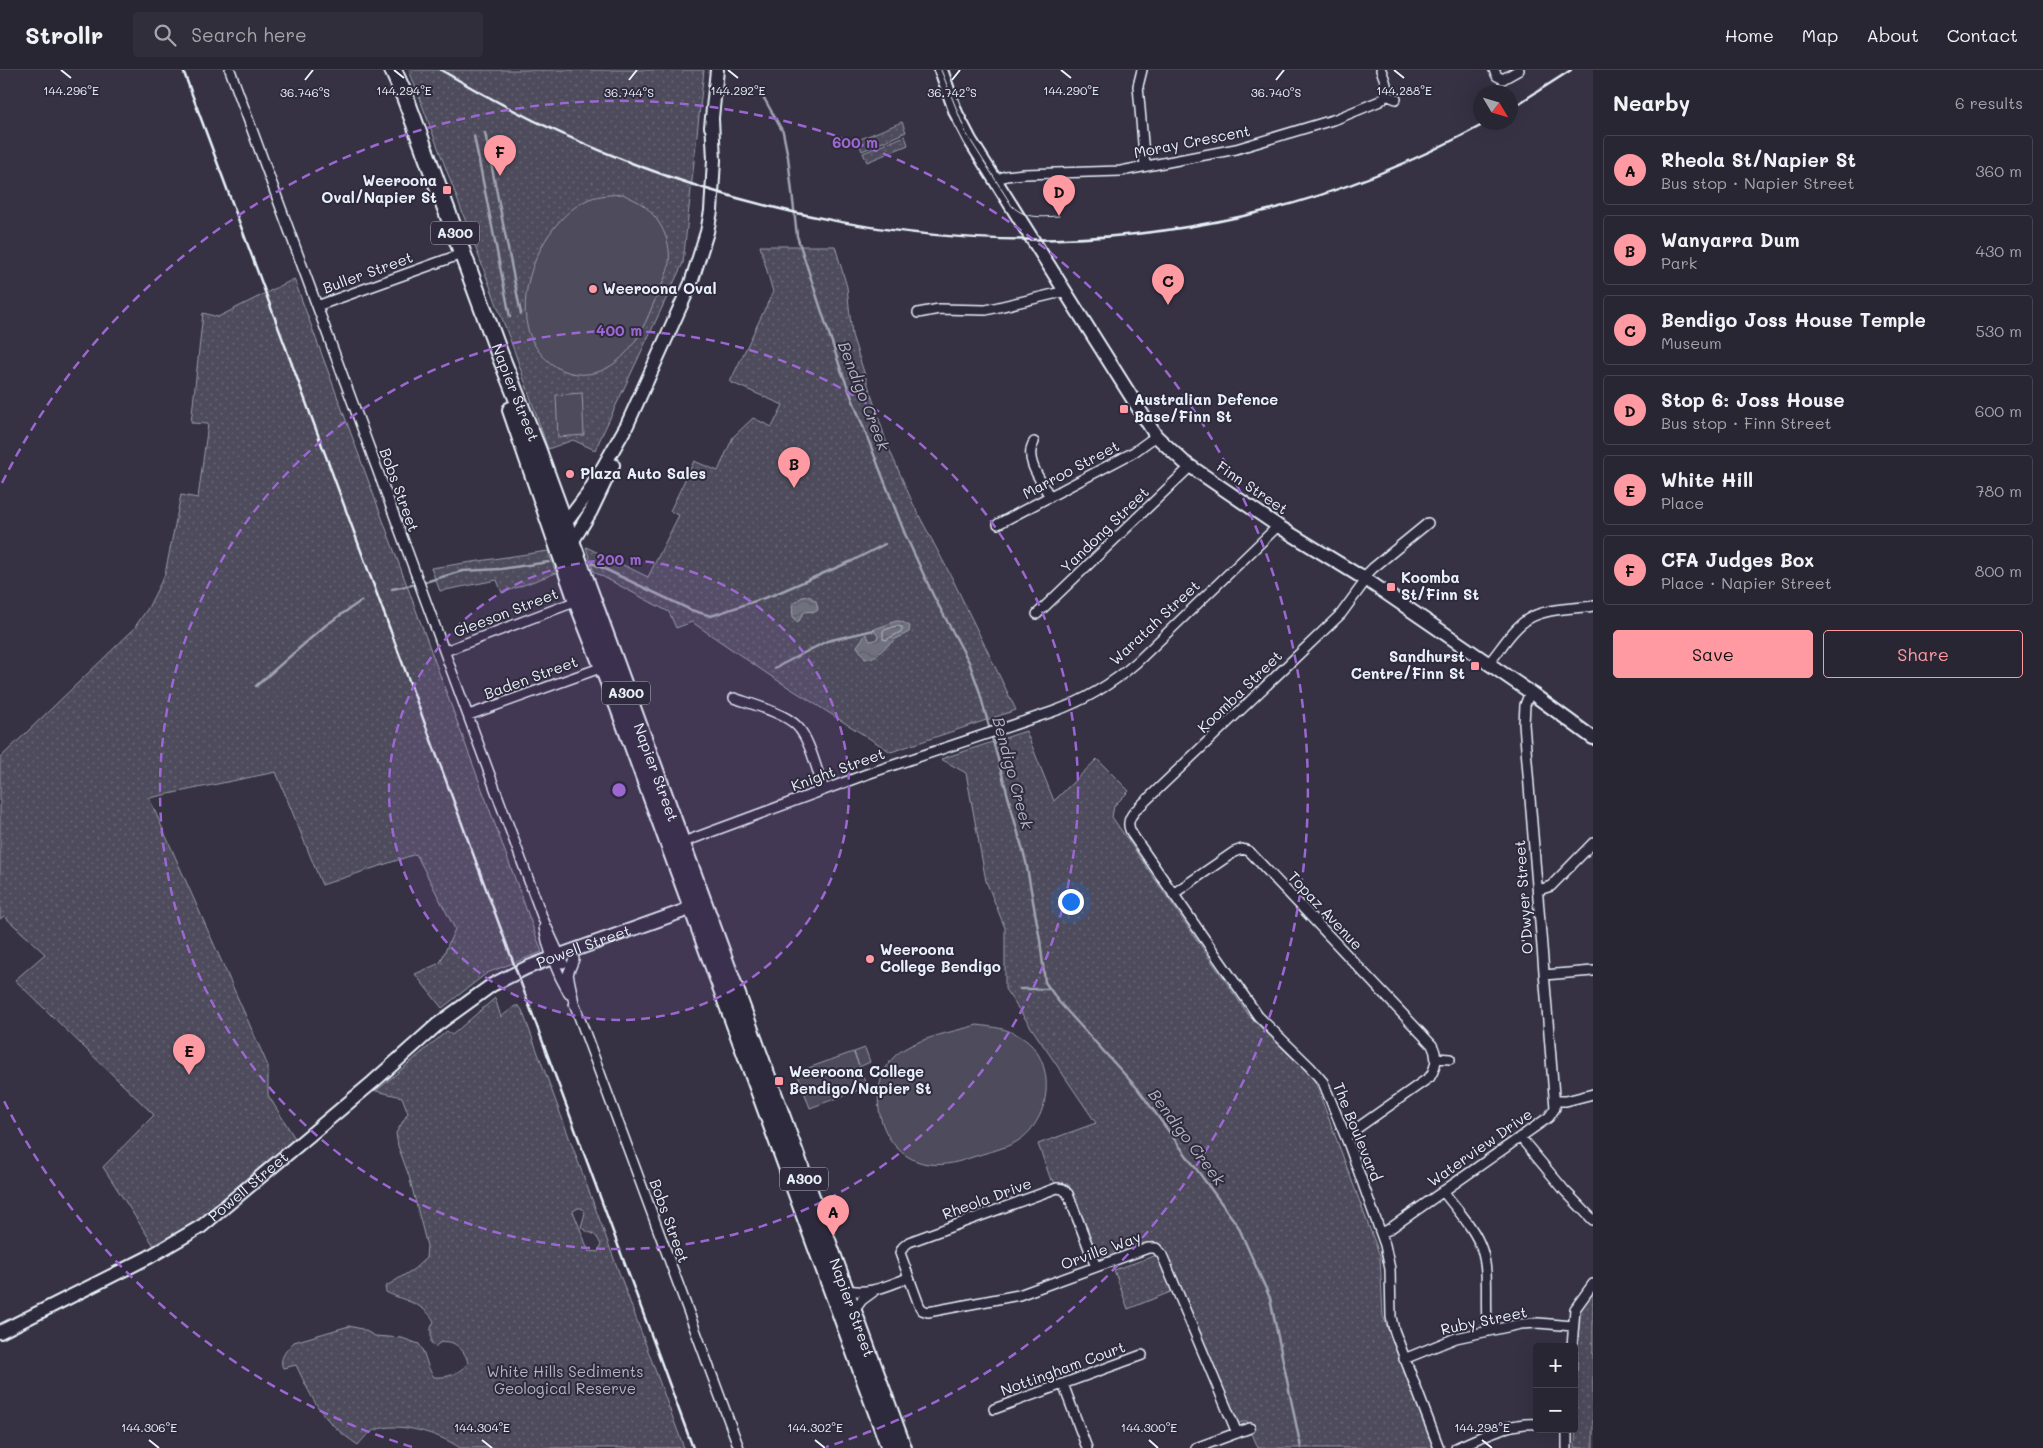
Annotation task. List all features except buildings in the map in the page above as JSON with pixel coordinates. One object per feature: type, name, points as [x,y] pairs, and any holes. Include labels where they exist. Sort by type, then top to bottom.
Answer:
[{"type":"highway","name":"Napier Street","points":[[389,70],[411,122]]},
{"type":"highway","name":"Napier Street","points":[[393,70],[459,254],[577,601],[603,667],[630,721],[681,843],[699,909],[827,1242],[840,1296],[853,1312],[903,1448]]},
{"type":"highway","name":"Napier Street","points":[[459,254],[572,542],[630,721],[840,1296],[890,1448]]},
{"type":"highway","points":[[565,524],[560,537],[577,601]]},
{"type":"street","name":"Bobs Street","points":[[230,70],[469,715],[543,919],[547,943],[561,960],[568,974],[574,1003]]},
{"type":"street","points":[[565,524],[589,492],[627,425],[680,311],[698,261],[717,70]]},
{"type":"street","name":"Finn Street","points":[[940,70],[962,126],[1138,407],[1158,434],[1194,464],[1490,664],[1593,738]]},
{"type":"street","points":[[1142,70],[1138,86],[1145,166]]},
{"type":"street","points":[[1381,70],[1387,88],[1386,95],[1396,99]]},
{"type":"street","points":[[1494,70],[1496,76],[1501,79],[1519,70]]},
{"type":"street","name":"Moray Crescent","points":[[995,180],[1003,176],[1082,170],[1113,172],[1236,150],[1292,134],[1378,102],[1386,95]]},
{"type":"street","name":"Buller Street","points":[[317,306],[459,254]]},
{"type":"street","points":[[918,313],[939,309],[986,310],[1066,291]]},
{"type":"street","points":[[572,542],[597,500],[615,461],[627,425]]},
{"type":"street","name":"Marroo Street","points":[[998,524],[1134,452],[1158,434]]},
{"type":"street","points":[[1034,442],[1030,450],[1031,458],[1050,497]]},
{"type":"street","name":"Yandong Street","points":[[1037,614],[1194,464]]},
{"type":"street","name":"Waratah Street","points":[[1006,726],[1076,702],[1120,675],[1150,649],[1280,523]]},
{"type":"street","name":"Koomba Street","points":[[1129,820],[1140,806],[1341,614],[1373,568],[1428,523]]},
{"type":"street","name":"Gleeson Street","points":[[445,651],[577,601]]},
{"type":"street","points":[[1490,664],[1515,631],[1528,619],[1547,612],[1593,606]]},
{"type":"street","name":"Baden Street","points":[[469,715],[603,667]]},
{"type":"street","name":"O'Dwyer Street","points":[[1530,692],[1524,707],[1524,724],[1555,1101]]},
{"type":"street","points":[[734,698],[786,718],[798,727],[804,735],[824,790]]},
{"type":"street","name":"Knight Street","points":[[681,843],[1006,726]]},
{"type":"street","name":"The Boulevard","points":[[1129,820],[1132,834],[1258,1016],[1319,1077],[1326,1089],[1346,1136],[1381,1233],[1389,1261],[1391,1317],[1404,1359],[1439,1448]]},
{"type":"street","points":[[1539,890],[1551,886],[1593,843]]},
{"type":"street","name":"Topaz Avenue","points":[[1173,894],[1234,852],[1242,849],[1249,851],[1429,1042],[1436,1058]]},
{"type":"street","name":"Powell Street","points":[[0,1332],[149,1257],[202,1226],[373,1082],[438,1024],[499,981],[699,909]]},
{"type":"street","name":"Bobs Street","points":[[561,960],[574,1003],[739,1448]]},
{"type":"street","points":[[1544,975],[1593,971]]},
{"type":"street","points":[[1346,1136],[1427,1080],[1433,1073],[1436,1058],[1450,1059]]},
{"type":"street","points":[[1555,1101],[1566,1101],[1593,1094]]},
{"type":"street","name":"Waterview Drive","points":[[1381,1233],[1443,1192],[1550,1115],[1555,1108],[1555,1101]]},
{"type":"street","points":[[1520,1137],[1565,1192],[1593,1220]]},
{"type":"street","name":"Rheola Drive","points":[[908,1278],[900,1253],[906,1244],[1057,1188],[1063,1189],[1068,1194],[1096,1268]]},
{"type":"street","points":[[1443,1192],[1473,1232],[1482,1250],[1488,1332]]},
{"type":"street","name":"Orville Way","points":[[908,1278],[920,1308],[932,1312],[1019,1295],[1148,1248],[1156,1248],[1160,1251],[1237,1433]]},
{"type":"street","points":[[853,1312],[862,1300],[878,1290],[908,1278]]},
{"type":"street","points":[[1572,1343],[1576,1306],[1593,1284]]},
{"type":"street","points":[[840,1296],[878,1290]]},
{"type":"street","name":"Ruby Street","points":[[1404,1359],[1448,1341],[1531,1323],[1573,1326]]},
{"type":"street","name":"Nottingham Court","points":[[994,1409],[1142,1355]]},
{"type":"street","points":[[1063,1384],[1087,1448]]},
{"type":"street","points":[[1456,1448],[1513,1425],[1533,1424]]},
{"type":"street","points":[[1196,1448],[1250,1428]]},
{"type":"street","points":[[1567,1433],[1567,1448]]},
{"type":"green space","points":[[409,70],[704,70],[683,263],[595,450],[573,440],[548,449],[515,353]]},
{"type":"green space","points":[[902,122],[906,132],[862,151],[858,140]]},
{"type":"green space","points":[[905,136],[908,145],[867,162],[863,153]]},
{"type":"green space","name":"Weeroona Oval","points":[[623,194],[643,205],[661,226],[668,244],[669,263],[667,272],[642,330],[627,352],[615,363],[601,371],[586,374],[572,373],[559,368],[547,360],[537,349],[530,335],[526,320],[525,303],[532,268],[549,234],[561,219],[574,208],[589,199]]},
{"type":"green space","points":[[760,246],[835,246],[847,287],[852,335],[887,444],[914,506],[952,578],[1016,710],[891,752],[769,675],[692,622],[676,628],[669,612],[594,572],[586,547],[648,577],[679,515],[670,511],[694,461],[718,471],[733,437],[753,418],[772,427],[783,405],[730,382],[773,292]]},
{"type":"green space","points":[[294,279],[542,952],[487,973],[442,1008],[415,974],[440,963],[455,929],[416,854],[322,885],[276,772],[149,798],[268,1066],[268,1095],[299,1145],[158,1252],[103,1167],[154,1115],[15,980],[45,954],[4,916],[0,919],[0,758],[133,630],[148,608],[165,574],[181,495],[198,498],[208,424],[191,423],[203,313],[218,317]]},
{"type":"green space","points":[[582,393],[584,435],[558,437],[556,395]]},
{"type":"green space","points":[[548,551],[556,573],[502,593],[497,580],[440,591],[431,568]]},
{"type":"green space","points":[[1026,731],[1054,801],[1097,759],[1129,791],[1114,806],[1112,817],[1250,1017],[1314,1079],[1380,1256],[1383,1316],[1435,1448],[1258,1448],[1247,1421],[1239,1423],[1236,1420],[1162,1245],[1153,1242],[1105,1259],[1098,1258],[1094,1253],[1069,1185],[1063,1182],[1055,1184],[1053,1179],[1051,1180],[1038,1144],[1096,1123],[1005,989],[1005,928],[986,881],[966,773],[941,759]]},
{"type":"green space","name":"White Hills Sediments Geological Reserve","points":[[495,998],[501,1017],[515,1006],[519,1006],[522,1010],[684,1448],[460,1448],[442,1438],[419,1430],[395,1427],[375,1430],[368,1434],[358,1445],[335,1427],[320,1410],[296,1365],[283,1368],[282,1358],[294,1342],[349,1326],[362,1329],[375,1336],[402,1338],[419,1344],[434,1377],[453,1375],[468,1364],[463,1351],[456,1345],[442,1342],[435,1347],[431,1343],[431,1328],[434,1321],[429,1315],[418,1306],[386,1292],[385,1287],[414,1269],[426,1258],[427,1246],[409,1176],[398,1146],[396,1133],[408,1113],[402,1097],[376,1091],[447,1031],[452,1035]],"holes":[[[582,1208],[585,1213],[581,1227],[596,1237],[601,1245],[598,1252],[589,1252],[573,1211]]]},
{"type":"green space","points":[[977,1025],[1000,1028],[1021,1037],[1032,1046],[1040,1058],[1045,1072],[1045,1101],[1040,1115],[1032,1128],[1022,1138],[1000,1149],[947,1164],[928,1164],[912,1159],[898,1149],[888,1136],[882,1121],[878,1105],[879,1088],[884,1072],[893,1058],[910,1046],[932,1037]]},
{"type":"green space","points":[[865,1048],[870,1062],[859,1067],[867,1087],[810,1108],[797,1072],[853,1052],[859,1065],[854,1052]]},
{"type":"green space","points":[[1157,1255],[1173,1291],[1128,1309],[1114,1270]]},
{"type":"green space","points":[[1593,1292],[1593,1448],[1575,1448],[1575,1433],[1578,1433],[1579,1310]]},
{"type":"water","points":[[809,596],[816,601],[817,611],[804,612],[799,621],[796,622],[793,617],[792,605],[802,597]]},
{"type":"water","points":[[896,621],[910,626],[909,632],[894,640],[874,657],[865,659],[857,646],[866,634],[870,641],[876,640],[878,636],[874,631],[875,629]]},
{"type":"waterway","name":"Bendigo Creek","points":[[760,91],[783,132],[788,157],[797,236],[841,370],[905,534],[933,595],[969,662],[979,690],[1026,862],[1040,940],[1045,982],[1059,1002],[1137,1088],[1238,1226],[1270,1298],[1301,1448]]},
{"type":"waterway","points":[[485,133],[521,314]]},
{"type":"waterway","points":[[474,136],[510,317]]},
{"type":"waterway","points":[[592,563],[691,610],[711,616],[773,595],[852,561],[885,544]]},
{"type":"waterway","points":[[425,582],[462,571],[501,569],[549,562]]},
{"type":"waterway","points":[[392,589],[412,585]]},
{"type":"waterway","points":[[256,686],[326,625],[361,601]]},
{"type":"waterway","points":[[775,668],[827,641],[874,630]]},
{"type":"waterway","points":[[1020,989],[1048,989]]},
{"type":"tram line","points":[[941,70],[966,133],[1012,206],[1028,215],[1040,217],[1059,216]]},
{"type":"railway","points":[[183,70],[693,1448]]},
{"type":"railway","points":[[441,70],[535,121],[634,164],[737,198],[842,222],[948,236],[1056,239],[1163,231],[1268,210],[1353,184],[1408,162],[1473,130]]},
{"type":"railway","points":[[1518,104],[1571,70]]},
{"type":"place","name":"CFA Judges Box","points":[[500,176]]},
{"type":"place","name":"Weeroona Oval/Napier St","points":[[447,190]]},
{"type":"place","name":"Stop 6: Joss House","points":[[1059,216]]},
{"type":"place","name":"Weeroona Oval","points":[[593,289]]},
{"type":"place","name":"Bendigo Joss House Temple","points":[[1168,305]]},
{"type":"place","name":"Australian Defence Base/Finn St","points":[[1124,409]]},
{"type":"place","name":"Plaza Auto Sales","points":[[570,474]]},
{"type":"place","name":"Wanyarra Dum","points":[[794,488]]},
{"type":"place","name":"Koomba St/Finn St","points":[[1391,587]]},
{"type":"place","name":"Sandhurst Centre/Finn St","points":[[1475,666]]},
{"type":"place","name":"Weeroona College Bendigo","points":[[870,959]]},
{"type":"place","name":"White Hill","points":[[189,1075]]},
{"type":"place","name":"Weeroona College Bendigo/Napier St","points":[[779,1081]]},
{"type":"place","name":"Rheola St/Napier St","points":[[833,1236]]}]
